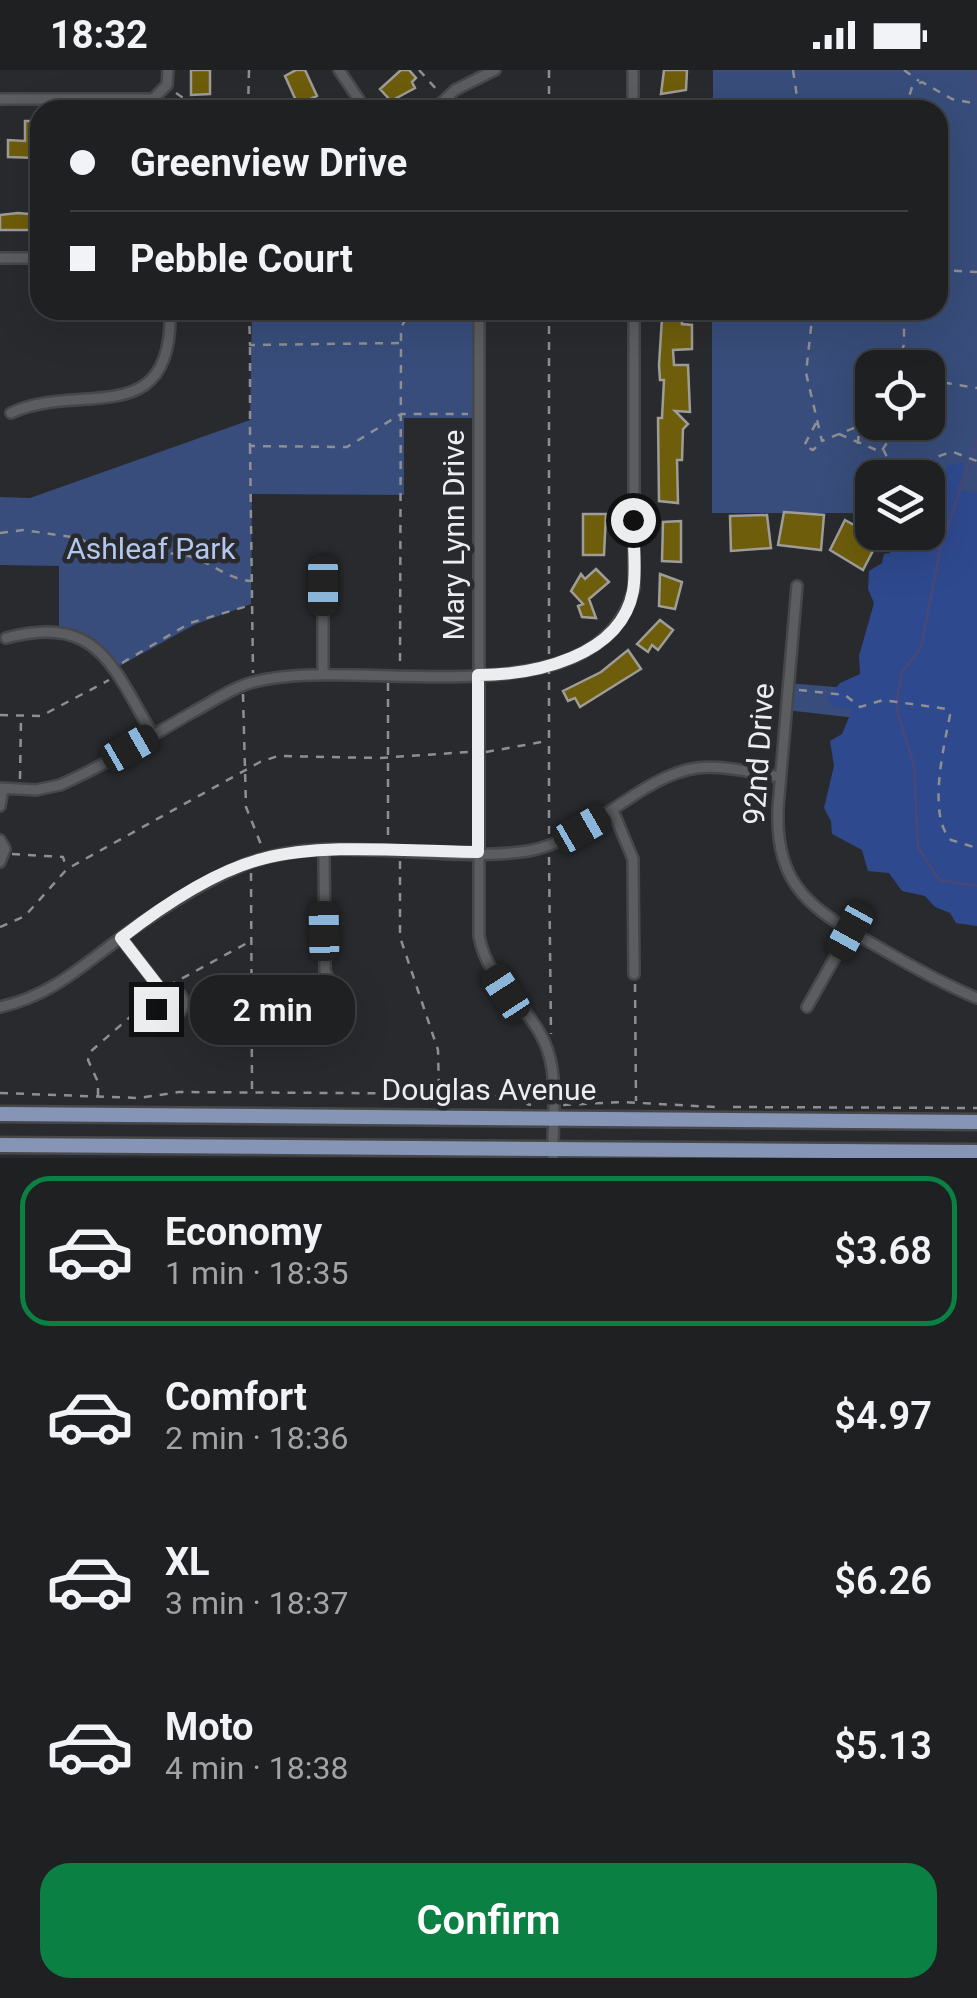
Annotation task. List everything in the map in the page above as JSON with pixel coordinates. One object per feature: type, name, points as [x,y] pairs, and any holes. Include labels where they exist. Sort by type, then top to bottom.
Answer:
[{"type":"main road","name":"Douglas Avenue","points":[[0,1114],[556,1112],[977,1122]]},
{"type":"main road","name":"Douglas Avenue","points":[[0,1145],[553,1154],[977,1152]]},
{"type":"street","points":[[0,99],[153,99],[166,87],[168,70]]},
{"type":"street","points":[[339,70],[359,100]]},
{"type":"street","points":[[445,100],[495,70]]},
{"type":"street","points":[[633,70],[633,100]]},
{"type":"street","points":[[0,258],[30,258]]},
{"type":"street","points":[[11,414],[30,404],[106,400],[146,382],[167,358],[169,320]]},
{"type":"street","name":"Mary Lynn Drive","points":[[479,320],[481,946],[506,993],[544,1040],[551,1060],[556,1112],[553,1154]]},
{"type":"street","points":[[0,806],[2,788],[60,785],[248,683],[323,674],[524,672],[549,667],[601,639],[625,612],[634,588],[634,320]]},
{"type":"street","points":[[323,586],[323,674]]},
{"type":"street","name":"92nd Drive","points":[[797,586],[777,834],[786,868],[812,907],[977,998]]},
{"type":"street","points":[[6,638],[34,630],[77,634],[99,648],[153,735]]},
{"type":"street","points":[[0,1007],[51,990],[121,938],[220,876],[266,858],[324,852],[524,852],[561,843],[671,777],[698,768],[780,776]]},
{"type":"street","points":[[613,811],[633,858],[634,974]]},
{"type":"street","points":[[0,840],[2,858]]},
{"type":"street","points":[[324,852],[325,971],[334,993]]},
{"type":"street","points":[[807,1007],[850,931]]},
{"type":"street","points":[[121,938],[162,990]]},
{"type":"path","points":[[248,100],[249,70]]},
{"type":"path","points":[[419,70],[445,100]]},
{"type":"path","points":[[549,70],[549,100]]},
{"type":"path","points":[[793,70],[798,100]]},
{"type":"path","points":[[904,70],[952,98],[976,104]]},
{"type":"path","points":[[908,100],[912,88],[922,82]]},
{"type":"path","points":[[166,87],[186,100]]},
{"type":"path","points":[[948,271],[977,272]]},
{"type":"path","points":[[249,320],[254,672],[244,694],[244,772],[246,807],[266,858]]},
{"type":"path","points":[[405,320],[401,326],[400,683],[388,683],[388,861],[400,861],[400,937],[438,1050],[439,1093]]},
{"type":"path","points":[[549,320],[549,1021],[554,1043]]},
{"type":"path","points":[[812,320],[806,373],[822,441]]},
{"type":"path","points":[[902,350],[904,320]]},
{"type":"path","points":[[250,345],[401,343]]},
{"type":"path","points":[[945,383],[977,388]]},
{"type":"path","points":[[250,446],[347,447],[401,414],[479,414]]},
{"type":"path","points":[[816,422],[804,446],[813,450],[822,441],[855,427]]},
{"type":"path","points":[[837,434],[872,451],[883,449],[889,440]]},
{"type":"path","points":[[859,440],[859,445]]},
{"type":"path","points":[[883,449],[886,457],[910,466],[925,467],[953,452],[977,462]]},
{"type":"path","points":[[0,532],[23,530],[78,538],[103,552],[114,550],[127,556],[188,555],[234,580],[252,582]]},
{"type":"path","points":[[0,715],[42,716],[190,624],[252,604]]},
{"type":"path","points":[[798,690],[846,695],[860,707],[888,701],[942,706],[949,712],[942,747],[941,827],[951,840],[977,848]]},
{"type":"path","points":[[20,790],[21,718]]},
{"type":"path","points":[[0,927],[25,916],[67,869],[278,756],[388,757],[478,752],[549,741]]},
{"type":"path","points":[[2,858],[63,857],[67,869]]},
{"type":"path","points":[[251,868],[252,1091]]},
{"type":"path","points":[[98,1098],[98,1082],[88,1060],[90,1052],[162,990],[249,942]]},
{"type":"path","points":[[634,974],[636,1103]]},
{"type":"path","points":[[0,1092],[98,1098],[252,1091],[439,1093],[498,1095],[536,1106]]},
{"type":"path","points":[[556,1112],[636,1103],[977,1108]]},
{"type":"green space","points":[[713,70],[977,70],[977,890],[865,719],[786,710],[788,683],[870,690],[891,550],[945,550],[945,460],[855,460],[855,513],[712,513],[712,320],[948,320],[948,100],[713,100]]},
{"type":"green space","name":"Ashleaf Park","points":[[252,320],[479,320],[479,418],[404,418],[404,495],[252,494],[251,604],[194,625],[114,669],[107,657],[59,631],[59,566],[0,565],[0,497],[30,498],[250,420]]},
{"type":"shaded area","points":[[961,463],[964,470],[957,490],[977,493],[977,926],[956,923],[950,913],[935,907],[925,896],[902,891],[889,873],[868,871],[862,850],[832,834],[824,808],[834,766],[830,741],[842,734],[852,710],[833,706],[827,698],[840,683],[860,674],[859,656],[874,603],[868,589],[869,571],[882,563],[884,554],[945,550],[948,465]]},
{"type":"building","points":[[191,70],[210,70],[210,94],[191,95]]},
{"type":"building","points":[[305,70],[317,96],[296,100],[285,76]]},
{"type":"building","points":[[401,70],[409,70],[416,78],[412,82],[415,88],[393,100],[380,89]]},
{"type":"building","points":[[664,70],[687,70],[686,90],[661,94]]},
{"type":"building","points":[[25,121],[30,121],[30,158],[8,157],[8,140],[25,141]]},
{"type":"building","points":[[30,214],[30,230],[0,230],[0,215]]},
{"type":"building","points":[[662,320],[682,320],[682,324],[692,325],[692,349],[673,350],[674,365],[688,365],[690,412],[675,411],[688,424],[683,429],[682,460],[677,460],[678,503],[659,501],[658,418],[662,418],[664,380],[660,380]]},
{"type":"building","points":[[784,512],[824,515],[821,550],[778,545]]},
{"type":"building","points":[[583,514],[606,514],[604,555],[583,555]]},
{"type":"building","points":[[767,515],[771,548],[731,551],[730,516]]},
{"type":"building","points":[[845,520],[855,526],[855,550],[873,550],[863,570],[830,550]]},
{"type":"building","points":[[681,521],[681,562],[662,561],[663,522]]},
{"type":"building","points":[[596,569],[609,582],[589,599],[596,618],[582,617],[578,606],[583,604],[571,591],[581,574],[585,579]]},
{"type":"building","points":[[660,574],[682,582],[675,609],[659,606]]},
{"type":"building","points":[[660,620],[673,630],[658,650],[652,645],[648,652],[637,644]]},
{"type":"building","points":[[628,650],[641,669],[580,707],[575,698],[568,701],[563,691],[601,672]]},
{"type":"waterway","points":[[971,70],[977,84]]},
{"type":"waterway","points":[[977,440],[940,550],[921,648],[902,672],[897,711],[914,765],[918,847],[939,880],[977,886]]},
{"type":"route","points":[[156,1009],[156,999],[162,991],[121,938],[220,876],[264,858],[304,852],[478,852],[478,675],[504,675],[552,666],[578,655],[611,629],[625,612],[634,588],[633,520]]}]
